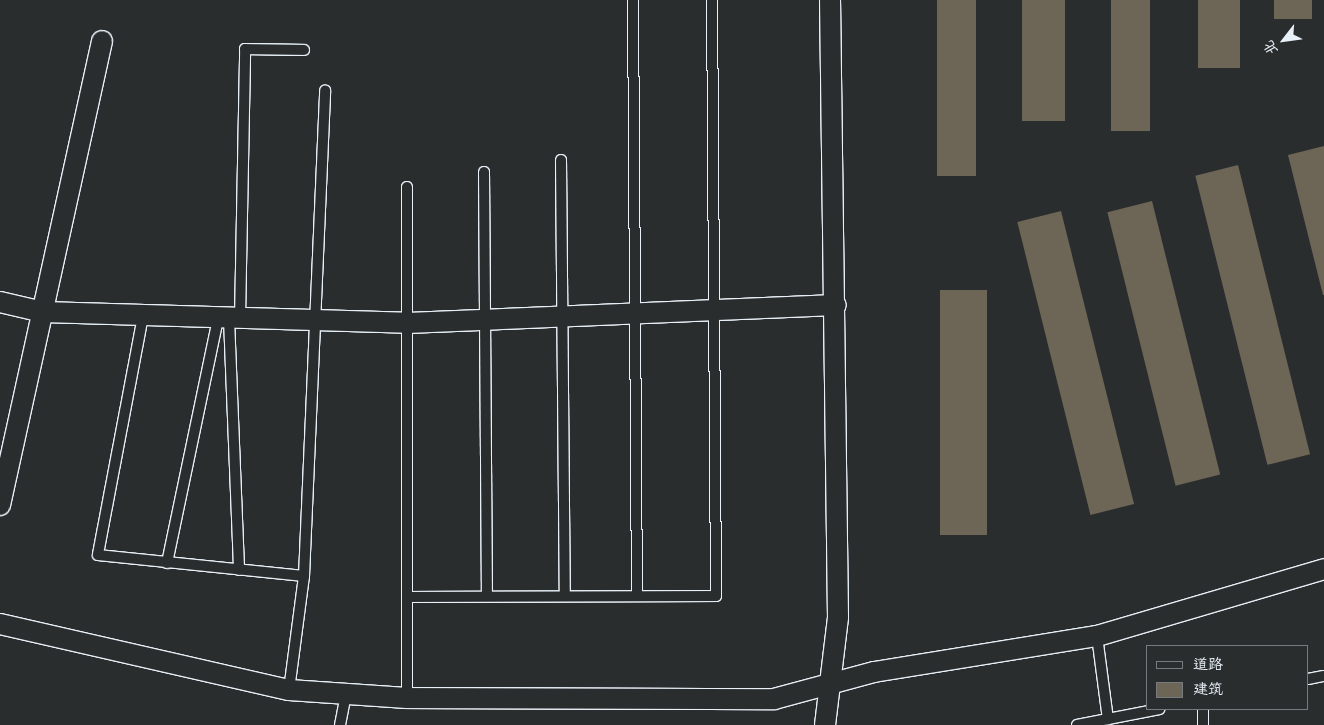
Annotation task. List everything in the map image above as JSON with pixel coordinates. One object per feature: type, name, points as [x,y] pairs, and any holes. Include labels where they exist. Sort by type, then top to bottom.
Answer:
[{"type":"street","points":[[825,725],[838,617],[836,305],[830,0]]},
{"type":"street","points":[[0,505],[102,41]]},
{"type":"street","points":[[0,302],[43,312],[407,322],[836,305]]},
{"type":"street","points":[[0,624],[289,690],[407,698],[774,699],[874,672],[1097,636],[1324,569]]},
{"type":"lane","points":[[633,0],[637,596]]},
{"type":"lane","points":[[407,596],[716,596],[712,0]]},
{"type":"lane","points":[[239,570],[229,318],[245,49],[304,50]]},
{"type":"lane","points":[[289,690],[304,576],[325,90]]},
{"type":"lane","points":[[561,160],[565,596]]},
{"type":"lane","points":[[484,172],[487,596]]},
{"type":"lane","points":[[407,187],[407,698]]},
{"type":"lane","points":[[143,316],[98,555],[167,564],[304,576]]},
{"type":"lane","points":[[167,564],[229,318]]},
{"type":"lane","points":[[1097,636],[1108,719]]},
{"type":"lane","points":[[1309,679],[1324,676]]},
{"type":"lane","points":[[340,725],[346,694]]},
{"type":"lane","points":[[1077,725],[1154,710]]},
{"type":"lane","points":[[1202,710],[1203,725]]},
{"type":"building","points":[[937,0],[976,0],[976,176],[937,176]]},
{"type":"building","points":[[1022,0],[1065,0],[1065,121],[1022,121]]},
{"type":"building","points":[[1111,0],[1150,0],[1150,131],[1111,131]]},
{"type":"building","points":[[1198,0],[1240,0],[1240,68],[1198,68]]},
{"type":"building","points":[[1274,0],[1312,0],[1312,19],[1274,19]]},
{"type":"building","points":[[1324,146],[1324,295],[1323,295],[1288,155]]},
{"type":"building","points":[[1238,165],[1310,454],[1267,465],[1195,176]]},
{"type":"building","points":[[1152,201],[1220,475],[1176,486],[1107,212]]},
{"type":"building","points":[[1061,211],[1134,504],[1090,515],[1017,222]]},
{"type":"building","points":[[940,290],[987,290],[987,535],[940,535]]}]
